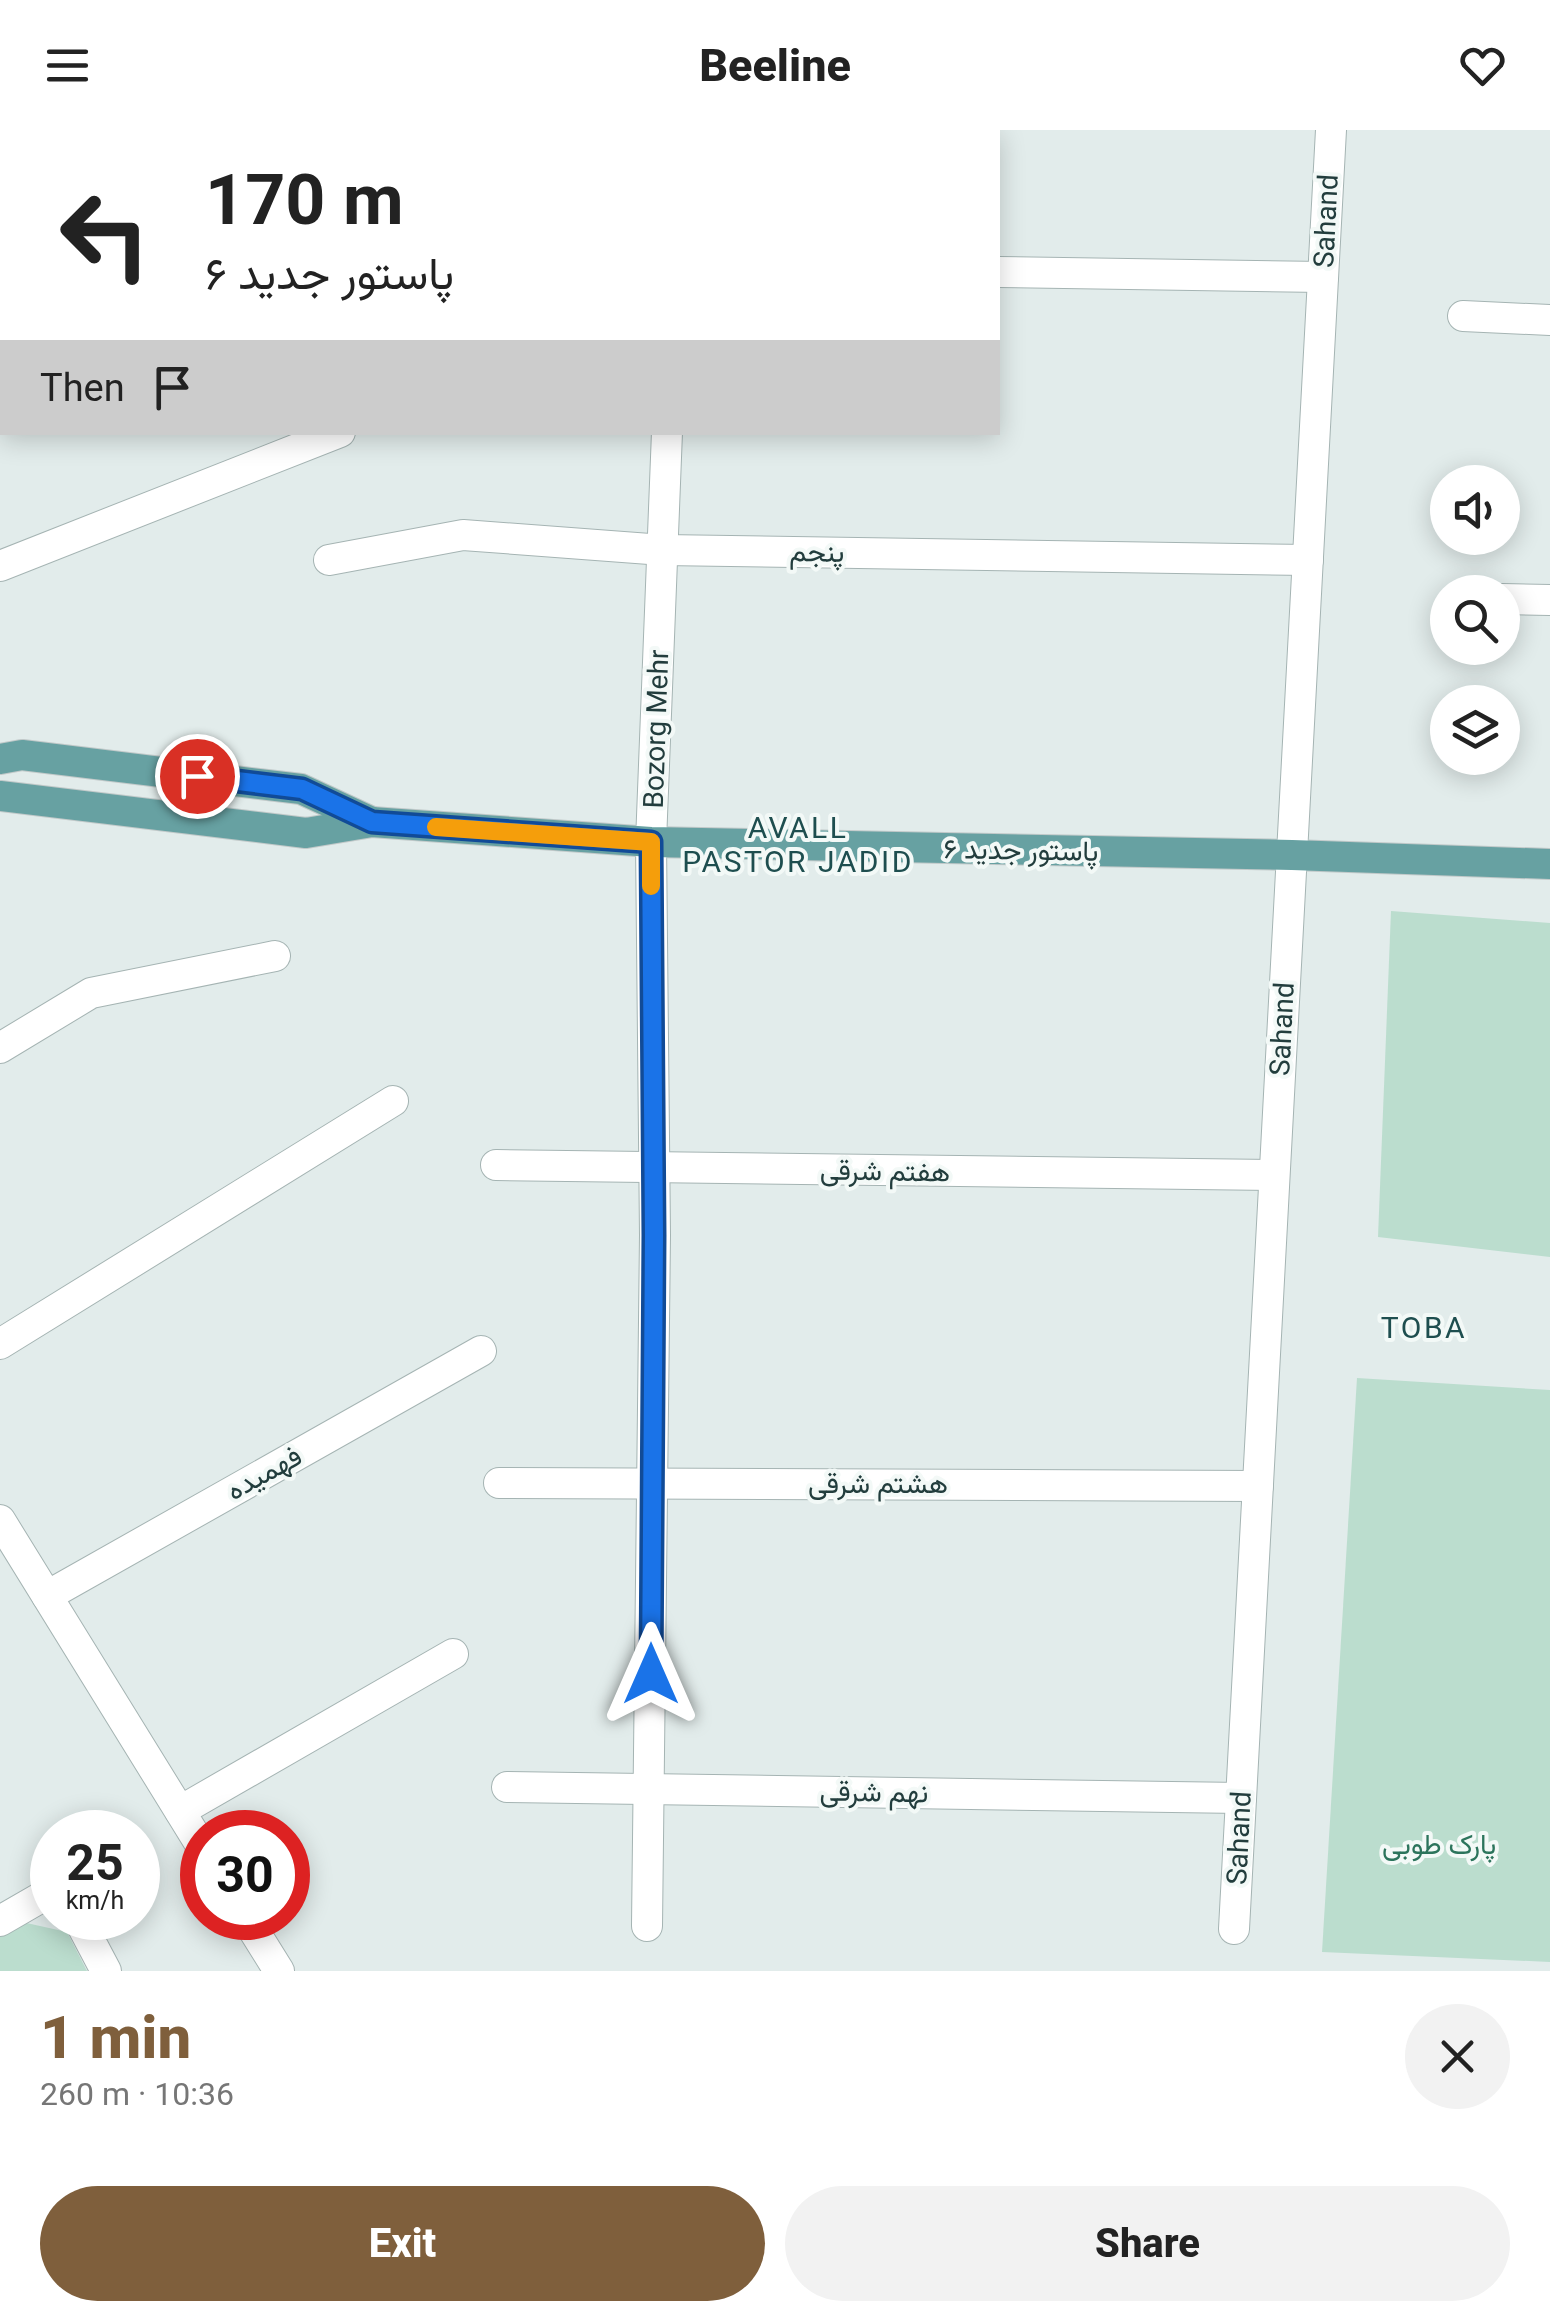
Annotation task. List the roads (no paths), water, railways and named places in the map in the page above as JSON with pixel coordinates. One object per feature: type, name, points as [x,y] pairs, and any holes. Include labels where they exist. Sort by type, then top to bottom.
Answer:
[{"type":"main road","name":"پاستور جدید ۶","points":[[0,759],[22,755],[302,789],[372,822]]},
{"type":"main road","name":"پاستور جدید ۶","points":[[0,796],[306,833],[372,822],[651,842],[1550,864]]},
{"type":"street","name":"Sahand","points":[[1234,1929],[1331,130]]},
{"type":"street","points":[[1000,272],[1323,277]]},
{"type":"street","points":[[1462,316],[1550,320]]},
{"type":"street","points":[[0,566],[332,435]]},
{"type":"street","name":"Bozorg Mehr","points":[[647,1926],[653,1482],[651,842],[667,435]]},
{"type":"street","name":"پنجم","points":[[330,560],[463,535],[663,550],[1308,560]]},
{"type":"street","points":[[1520,599],[1550,600]]},
{"type":"street","points":[[0,1048],[91,994],[275,956]]},
{"type":"street","points":[[0,1344],[393,1100]]},
{"type":"street","name":"هفتم شرقی","points":[[496,1165],[1274,1175]]},
{"type":"street","name":"فهمیده","points":[[47,1596],[481,1351]]},
{"type":"street","name":"هشتم شرقی","points":[[499,1483],[1258,1486]]},
{"type":"street","points":[[0,1520],[180,1811]]},
{"type":"street","points":[[182,1810],[453,1654]]},
{"type":"street","name":"نهم شرقی","points":[[506,1787],[1240,1798]]},
{"type":"street","points":[[0,1921],[30,1903]]},
{"type":"street","points":[[90,1940],[106,1971]]},
{"type":"street","points":[[260,1940],[280,1971]]},
{"type":"district","name":"AVALL PASTOR JADID","points":[[798,844]]},
{"type":"district","name":"TOBA","points":[[1424,1327]]},
{"type":"park label","name":"پارک طوبی","points":[[1439,1844]]}]
